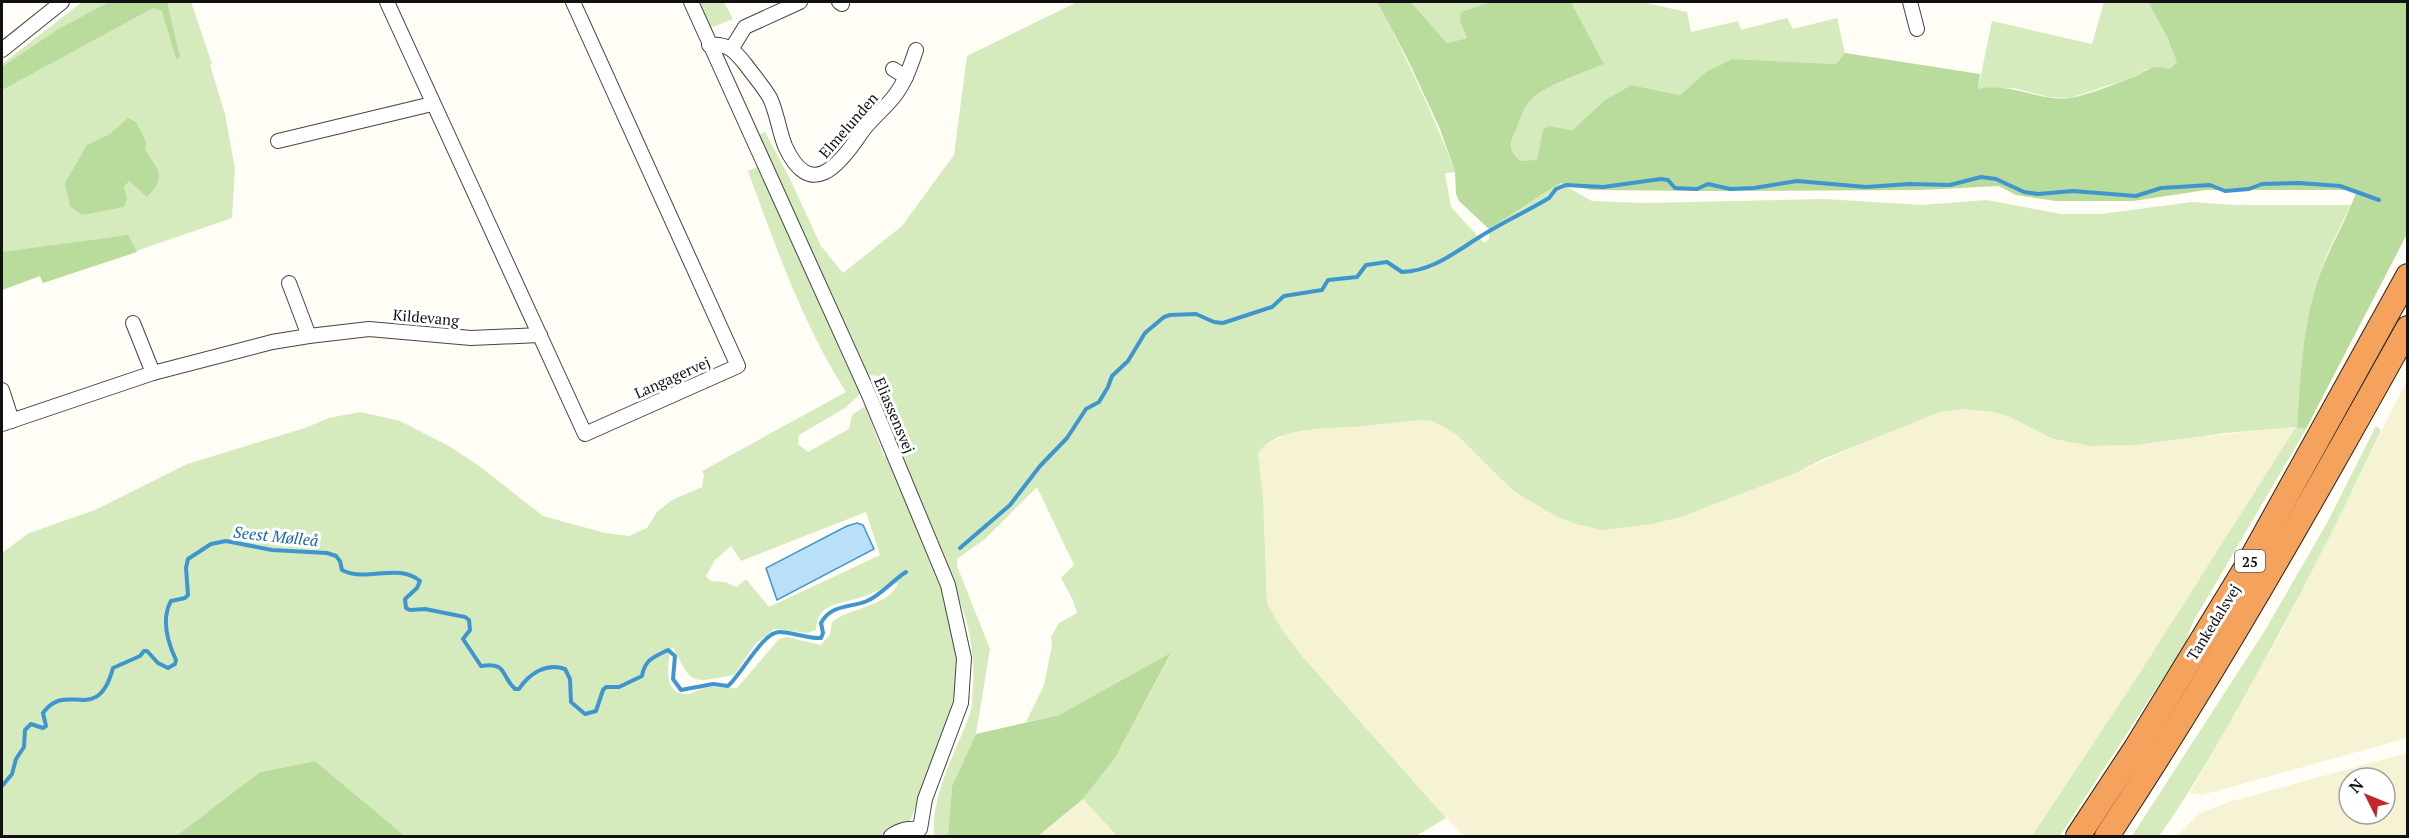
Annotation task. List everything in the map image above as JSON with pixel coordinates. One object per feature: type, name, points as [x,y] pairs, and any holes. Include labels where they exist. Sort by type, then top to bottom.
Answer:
[{"type":"highway","name":"Tankedalsvej","points":[[2078,837],[2136,748],[2249,563],[2408,276]]},
{"type":"highway","name":"Tankedalsvej","points":[[2107,837],[2215,666],[2314,499],[2408,328]]},
{"type":"street","points":[[2,50],[62,2]]},
{"type":"street","name":"Langagervej","points":[[387,2],[585,434],[738,366],[573,2]]},
{"type":"street","name":"Eliassensvej","points":[[691,2],[869,394],[948,585],[964,658],[961,704],[926,799],[921,833],[909,828],[899,830],[891,837]]},
{"type":"street","points":[[709,45],[720,44],[732,48],[746,27],[800,2]]},
{"type":"street","points":[[1910,2],[1917,29]]},
{"type":"street","name":"Elmelunden","points":[[732,48],[760,82],[770,100],[793,162],[810,175],[822,174],[831,170],[845,157],[867,124],[893,98],[906,76],[916,50]]},
{"type":"street","points":[[893,69],[906,76]]},
{"type":"street","points":[[278,141],[432,104]]},
{"type":"street","points":[[289,283],[309,336]]},
{"type":"street","points":[[133,322],[153,373]]},
{"type":"street","name":"Kildevang","points":[[2,390],[7,423],[153,373],[261,345],[309,336],[369,329],[471,338],[540,335]]},
{"type":"shaded area","points":[[2407,380],[2407,738],[2202,795],[2190,793],[2281,632]]},
{"type":"shaded area","points":[[1964,409],[2008,416],[2053,439],[2091,446],[2147,444],[2297,427],[2032,836],[1465,836],[1446,818],[1301,655],[1281,628],[1267,603],[1263,495],[1258,454],[1264,446],[1287,434],[1307,430],[1420,420],[1432,421],[1456,434],[1509,487],[1558,517],[1633,526],[1681,517],[1796,473],[1911,422],[1940,412]]},
{"type":"shaded area","points":[[2407,753],[2407,836],[2177,836],[2200,813],[2229,802],[2337,772],[2337,826],[2397,826],[2397,766],[2360,766]]},
{"type":"shaded area","points":[[1083,799],[1117,836],[1038,836]]},
{"type":"green space","points":[[82,2],[191,2],[212,64],[210,65],[225,114],[235,169],[232,218],[43,283],[40,276],[2,290],[2,64]]},
{"type":"green space","points":[[109,2],[167,2],[180,57],[176,59],[162,11],[153,8],[2,90],[2,67],[57,30]]},
{"type":"green space","points":[[698,2],[724,2],[733,19],[710,28]]},
{"type":"green space","points":[[1077,2],[1377,2],[1419,86],[1455,172],[1445,173],[1451,207],[1484,243],[1489,239],[1489,229],[1560,183],[1592,201],[1645,203],[1825,199],[1922,205],[1987,200],[2061,214],[2101,214],[2192,202],[2234,205],[2351,205],[2325,260],[2310,310],[2297,426],[2306,429],[2193,622],[2184,646],[2060,836],[2032,836],[2141,671],[2296,427],[2225,433],[2136,445],[2091,446],[2053,439],[2008,416],[1993,412],[1964,409],[1940,412],[1823,459],[1796,473],[1681,517],[1652,524],[1603,530],[1558,517],[1523,497],[1509,487],[1456,434],[1432,421],[1420,420],[1306,430],[1277,438],[1258,454],[1263,495],[1267,603],[1281,628],[1301,655],[1446,818],[1416,836],[1117,836],[1083,799],[1115,758],[1171,654],[1059,715],[1026,722],[1044,685],[1052,645],[1051,637],[1059,623],[1077,613],[1061,578],[1074,565],[1037,487],[985,539],[957,559],[957,566],[990,649],[976,734],[952,786],[948,836],[934,836],[936,804],[971,710],[973,667],[965,615],[939,549],[930,558],[947,605],[959,678],[947,730],[910,821],[894,827],[883,836],[405,836],[315,761],[260,772],[176,836],[2,836],[2,553],[29,533],[95,510],[187,464],[305,428],[329,418],[360,412],[400,421],[447,445],[478,465],[543,516],[605,533],[629,536],[647,528],[657,512],[672,500],[702,487],[704,475],[702,471],[846,392],[816,339],[780,256],[748,171],[757,167],[861,393],[845,408],[799,435],[798,444],[808,452],[849,429],[852,415],[865,406],[884,456],[900,451],[875,391],[878,376],[868,375],[863,369],[756,136],[765,132],[821,246],[843,273],[902,226],[954,155],[967,56]],"holes":[[[866,512],[880,555],[769,607],[746,579],[737,587],[725,582],[711,581],[706,576],[715,560],[731,546],[741,561]],[[898,583],[887,597],[832,622],[830,634],[821,645],[787,637],[779,639],[737,688],[707,687],[685,694],[675,690],[671,685],[668,665],[672,646],[685,669],[695,679],[734,675],[756,643],[775,629],[807,633],[816,630],[817,621],[826,609]]]},
{"type":"green space","points":[[1377,2],[1411,2],[1447,43],[1467,38],[1460,21],[1461,12],[1490,2],[1571,2],[1604,64],[1563,80],[1528,103],[1511,143],[1514,154],[1521,161],[1537,160],[1543,130],[1549,126],[1572,130],[1605,100],[1631,85],[1680,95],[1706,72],[1732,59],[1836,64],[1845,53],[1980,74],[1978,89],[2002,88],[2048,97],[2070,98],[2104,88],[2153,68],[2170,69],[2177,62],[2167,37],[2148,2],[2405,2],[2408,3],[2407,234],[2306,429],[2297,427],[2304,343],[2314,293],[2357,190],[2206,190],[2133,201],[2056,201],[2016,195],[1999,186],[1921,190],[1708,191],[1591,190],[1560,183],[1489,229],[1459,201],[1456,194],[1455,172],[1440,129],[1408,60]]},
{"type":"green space","points":[[1411,2],[1490,2],[1462,12],[1460,21],[1467,38],[1447,43]]},
{"type":"green space","points":[[1571,2],[1641,2],[1687,12],[1691,32],[1738,21],[1741,30],[1787,18],[1793,29],[1837,18],[1845,53],[1836,64],[1732,59],[1706,72],[1680,95],[1631,85],[1605,100],[1572,130],[1549,126],[1537,161],[1521,161],[1514,154],[1511,142],[1528,103],[1563,80],[1604,64]]},
{"type":"green space","points":[[2104,2],[2148,2],[2167,37],[2177,62],[2170,69],[2146,69],[2137,76],[2070,98],[2048,97],[2014,88],[1978,89],[1992,21],[2092,44]]},
{"type":"green space","points":[[128,118],[136,122],[146,142],[145,149],[159,173],[157,184],[147,197],[129,181],[124,187],[127,198],[124,207],[82,215],[70,206],[65,183],[87,145],[110,134]]},
{"type":"green space","points":[[128,235],[137,252],[43,283],[40,276],[2,290],[2,252]]},
{"type":"green space","points":[[2376,426],[2381,430],[2331,533],[2261,668],[2202,770],[2159,836],[2132,836],[2264,632],[2328,521]]},
{"type":"green space","points":[[1171,653],[1115,758],[1083,799],[1038,836],[948,836],[952,786],[976,734],[1059,715]]},
{"type":"green space","points":[[315,761],[405,836],[176,836],[260,772]]},
{"type":"water","points":[[857,523],[863,525],[874,549],[777,600],[766,568]]},
{"type":"waterway","points":[[960,548],[1010,505],[1040,466],[1067,438],[1086,409],[1099,402],[1112,376],[1128,361],[1145,333],[1164,317],[1196,314],[1214,322],[1223,323],[1272,307],[1284,296],[1322,290],[1328,280],[1357,277],[1366,265],[1387,262],[1402,272],[1433,265],[1549,198],[1556,189],[1566,185],[1603,187],[1661,179],[1668,180],[1675,188],[1697,189],[1708,184],[1730,189],[1754,188],[1797,181],[1866,187],[1909,184],[1950,185],[1981,177],[1996,179],[2024,192],[2038,194],[2073,191],[2136,196],[2161,188],[2210,185],[2225,191],[2249,189],[2262,184],[2299,183],[2340,186],[2379,200]]},
{"type":"waterway","name":"Seest Mølleå","points":[[2,786],[12,774],[16,759],[24,747],[25,730],[31,724],[43,728],[46,726],[43,713],[52,704],[62,700],[90,699],[99,695],[113,668],[140,656],[144,651],[168,668],[175,664],[176,660],[167,631],[168,608],[171,601],[185,598],[188,595],[186,568],[188,559],[211,544],[226,541],[272,550],[327,553],[336,556],[342,570],[351,573],[361,575],[402,573],[411,576],[420,581],[417,588],[405,599],[406,608],[425,609],[465,617],[469,620],[470,630],[463,639],[481,666],[490,665],[500,668],[515,689],[519,689],[533,674],[545,668],[565,669],[570,679],[571,702],[585,714],[596,711],[606,687],[619,687],[642,676],[648,662],[668,650],[675,656],[673,679],[681,690],[713,684],[728,686],[759,646],[773,634],[784,632],[821,638],[823,633],[821,623],[830,613],[841,607],[867,601],[906,572]]}]
